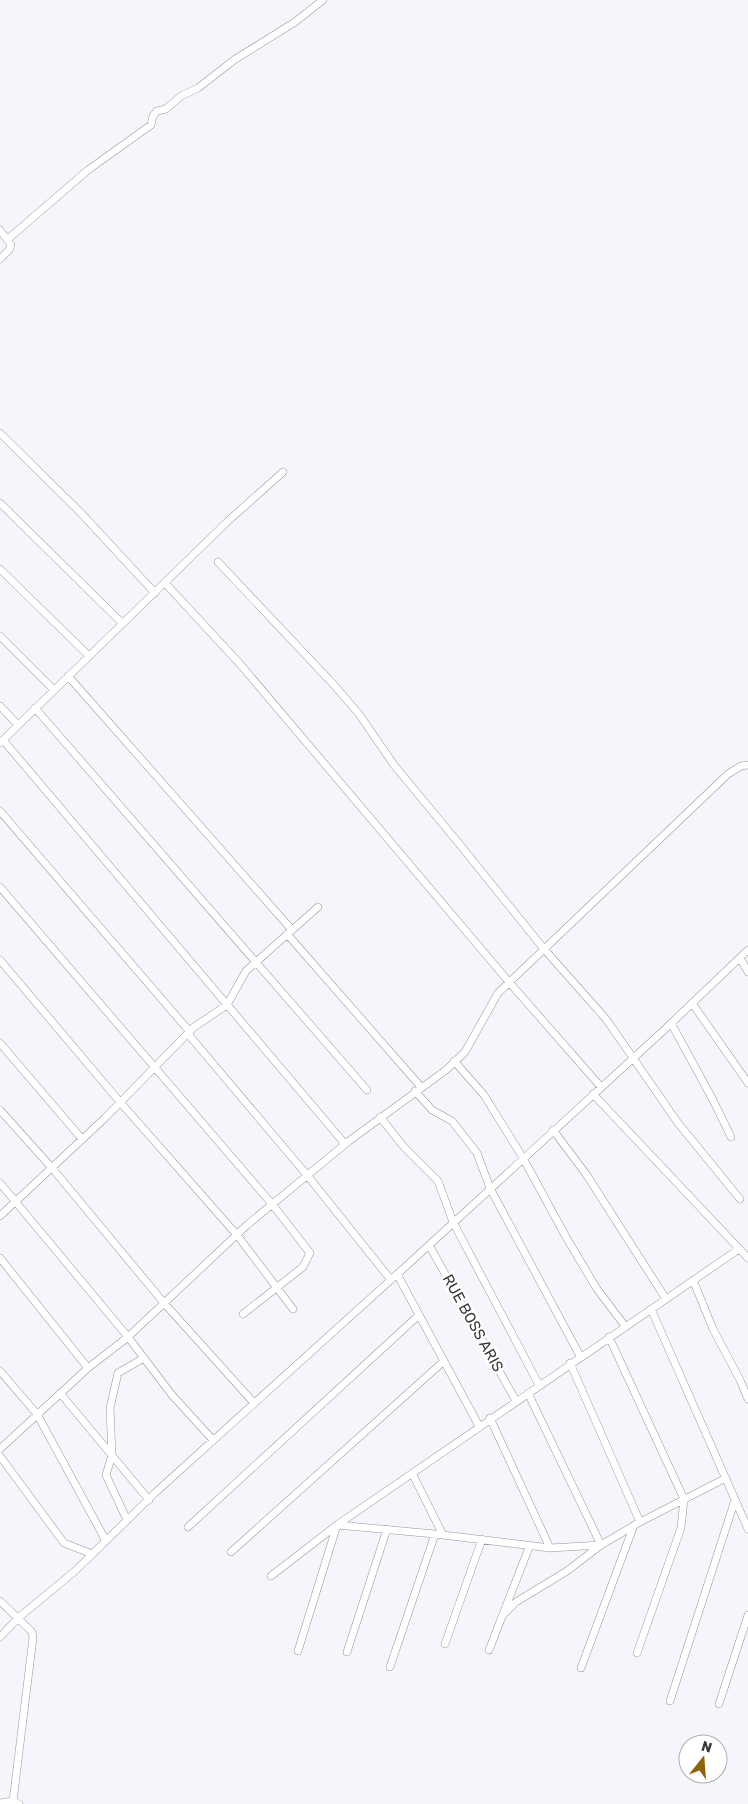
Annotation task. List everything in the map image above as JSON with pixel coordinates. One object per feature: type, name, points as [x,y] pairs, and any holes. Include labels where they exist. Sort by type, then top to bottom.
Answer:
[{"type":"street","points":[[8,239],[88,170],[151,125],[153,116],[157,111],[166,109],[181,96],[198,88],[234,60],[295,22],[323,0]]},
{"type":"street","points":[[0,230],[8,239],[10,245],[9,250],[0,258]]},
{"type":"street","points":[[0,433],[81,513],[155,592]]},
{"type":"street","points":[[283,472],[228,521],[2,741],[345,1144]]},
{"type":"street","points":[[0,503],[122,623]]},
{"type":"street","points":[[218,562],[359,714],[394,765],[462,846],[544,949],[606,1019],[678,1123],[740,1199]]},
{"type":"street","points":[[0,569],[89,656]]},
{"type":"street","points":[[165,583],[240,664],[600,1087]]},
{"type":"street","points":[[0,636],[54,690]]},
{"type":"street","points":[[68,676],[290,932],[418,1089],[432,1110],[452,1122],[477,1153],[490,1188],[580,1356]]},
{"type":"street","points":[[0,706],[18,725]]},
{"type":"street","points":[[35,708],[367,1090]]},
{"type":"street","points":[[0,1449],[88,1368],[128,1336],[237,1234],[272,1204],[380,1117],[446,1070],[465,1052],[498,993],[728,774],[741,766],[748,765]]},
{"type":"street","points":[[0,811],[189,1033],[391,1280]]},
{"type":"street","points":[[0,887],[156,1067],[272,1204],[310,1253],[303,1267],[243,1314]]},
{"type":"street","points":[[0,1216],[82,1139],[189,1033],[227,1005],[246,971],[318,907]]},
{"type":"street","points":[[0,1637],[17,1619],[75,1571],[213,1440],[391,1280],[748,950]]},
{"type":"street","points":[[740,958],[748,972]]},
{"type":"street","points":[[0,960],[120,1102],[237,1234],[293,1309]]},
{"type":"street","points":[[692,1003],[748,1083]]},
{"type":"street","points":[[671,1023],[731,1137]]},
{"type":"street","points":[[0,1043],[82,1139]]},
{"type":"street","points":[[454,1061],[484,1095],[523,1158],[597,1289],[625,1326]]},
{"type":"street","points":[[593,1094],[748,1258]]},
{"type":"street","points":[[0,1110],[52,1168],[164,1303],[254,1403]]},
{"type":"street","points":[[380,1117],[404,1147],[438,1181],[453,1222],[539,1385]]},
{"type":"street","points":[[553,1130],[586,1174],[666,1299]]},
{"type":"street","points":[[0,1183],[128,1336],[172,1395],[213,1440]]},
{"type":"street","name":"RUE BOSS ARIS","points":[[429,1245],[516,1400]]},
{"type":"street","points":[[271,1576],[337,1525],[490,1418],[739,1249]]},
{"type":"street","points":[[0,1258],[88,1368]]},
{"type":"street","points":[[397,1274],[479,1426]]},
{"type":"street","points":[[693,1280],[713,1329],[748,1399]]},
{"type":"street","points":[[651,1309],[748,1529]]},
{"type":"street","points":[[188,1527],[419,1315]]},
{"type":"street","points":[[609,1337],[684,1500],[681,1528],[637,1653]]},
{"type":"street","points":[[128,1520],[106,1475],[112,1455],[110,1408],[118,1372],[144,1358]]},
{"type":"street","points":[[231,1552],[444,1360]]},
{"type":"street","points":[[570,1363],[637,1523],[580,1668]]},
{"type":"street","points":[[0,1371],[37,1414],[106,1541]]},
{"type":"street","points":[[528,1392],[601,1544]]},
{"type":"street","points":[[60,1393],[148,1500]]},
{"type":"street","points":[[490,1418],[550,1548]]},
{"type":"street","points":[[0,1456],[64,1543],[92,1554]]},
{"type":"street","points":[[390,1667],[439,1534],[412,1473]]},
{"type":"street","points":[[502,1616],[516,1602],[567,1571],[601,1544],[637,1523],[726,1478]]},
{"type":"street","points":[[670,1701],[735,1500]]},
{"type":"street","points":[[337,1525],[439,1534],[550,1548],[601,1544]]},
{"type":"street","points":[[298,1652],[337,1525]]},
{"type":"street","points":[[348,1652],[386,1529]]},
{"type":"street","points":[[445,1644],[482,1539]]},
{"type":"street","points":[[488,1650],[530,1545]]},
{"type":"street","points":[[0,1601],[32,1632],[33,1638],[16,1802],[0,1803]]},
{"type":"street","points":[[719,1704],[748,1615]]}]
